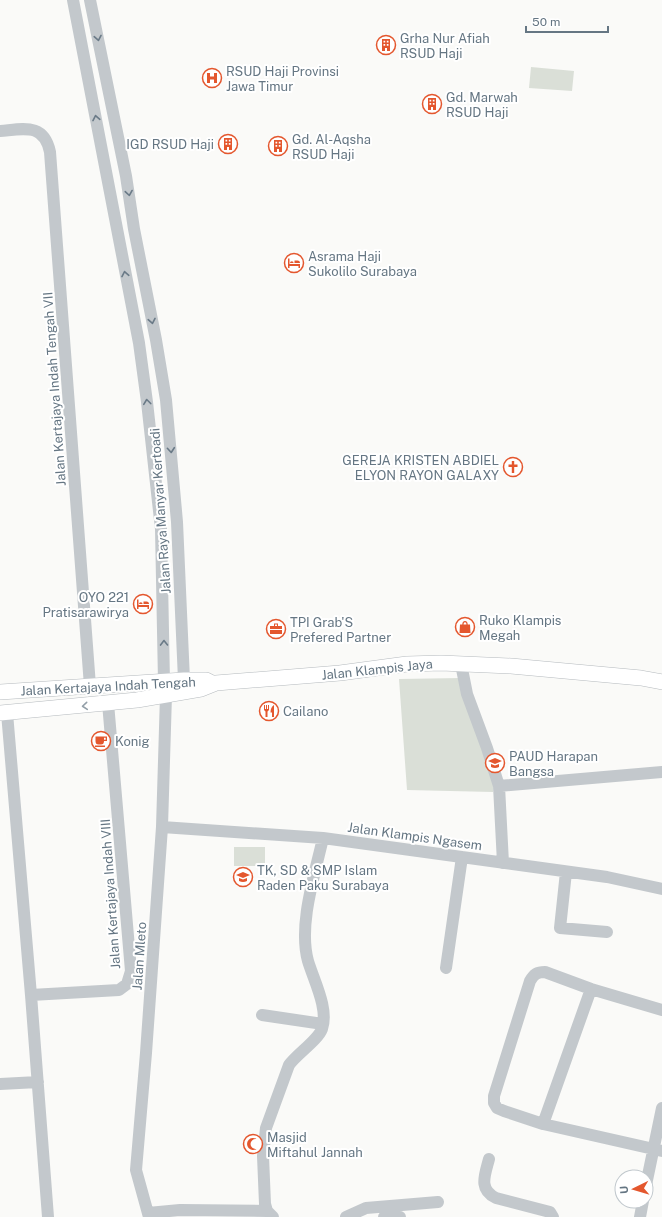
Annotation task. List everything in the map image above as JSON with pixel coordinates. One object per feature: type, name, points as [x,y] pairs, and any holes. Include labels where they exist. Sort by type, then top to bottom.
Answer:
[{"type":"main road","name":"Jalan Klampis Jaya","points":[[173,687],[201,689],[216,684],[298,677],[407,664],[511,666],[641,678],[662,682]]},
{"type":"main road","name":"Jalan Kertajaya Indah Tengah","points":[[0,692],[136,684],[173,687]]},
{"type":"main road","points":[[136,684],[137,700]]},
{"type":"main road","name":"Jalan Kertajaya Indah Tengah","points":[[3,713],[137,700],[173,687]]},
{"type":"street","name":"Jalan Raya Manyar Kertoadi","points":[[73,0],[109,138],[115,176],[134,230],[147,341],[147,402],[161,529],[173,687]]},
{"type":"street","name":"Jalan Raya Manyar Kertoadi","points":[[90,0],[115,176],[147,341],[166,400],[177,522],[173,687]]},
{"type":"street","name":"Jalan Kertajaya Indah Tengah VII","points":[[0,131],[22,129],[36,130],[44,136],[48,142],[50,152],[90,686]]},
{"type":"street","points":[[461,664],[467,694],[499,786],[503,863]]},
{"type":"street","name":"Jalan Mleto","points":[[148,1215],[136,1170],[173,687]]},
{"type":"street","name":"Jalan Kertajaya Indah VIII","points":[[31,995],[119,990],[127,984],[131,971],[108,703]]},
{"type":"street","points":[[3,713],[31,995],[48,1217]]},
{"type":"street","points":[[499,786],[662,772]]},
{"type":"street","name":"Jalan Klampis Ngasem","points":[[162,828],[323,838],[607,877],[662,889]]},
{"type":"street","points":[[148,1215],[180,1210],[270,1214],[263,1156],[266,1128],[289,1065],[295,1057],[318,1035],[323,1024],[324,1013],[308,960],[305,926],[323,838]]},
{"type":"street","points":[[446,968],[462,857]]},
{"type":"street","points":[[566,872],[560,928],[607,932]]},
{"type":"street","points":[[658,1150],[543,1124],[504,1112],[497,1108],[494,1103],[494,1096],[530,981],[533,975],[538,972],[545,972],[591,990],[662,1010]]},
{"type":"street","points":[[543,1124],[591,990]]},
{"type":"street","points":[[262,1014],[323,1024]]},
{"type":"street","points":[[0,1084],[38,1082]]},
{"type":"street","points":[[651,1169],[658,1150],[662,1108]]},
{"type":"street","points":[[488,1159],[484,1183],[489,1195],[550,1212],[553,1217]]},
{"type":"street","points":[[346,1217],[366,1208],[438,1202]]},
{"type":"street","points":[[384,1217],[400,1217]]},
{"type":"shaded area","points":[[531,67],[574,71],[572,91],[529,88]]},
{"type":"shaded area","points":[[461,678],[494,782],[493,792],[407,790],[399,679]]},
{"type":"shaded area","points":[[234,847],[265,847],[265,866],[234,866]]},
{"type":"place","name":"Grha Nur Afiah RSUD Haji","points":[[386,45]]},
{"type":"place","name":"RSUD Haji Provinsi Jawa Timur","points":[[212,78]]},
{"type":"place","name":"Gd. Marwah RSUD Haji","points":[[432,104]]},
{"type":"place","name":"IGD RSUD Haji","points":[[228,144]]},
{"type":"place","name":"Gd. Al-Aqsha RSUD Haji","points":[[278,146]]},
{"type":"place","name":"Asrama Haji Sukolilo Surabaya","points":[[294,263]]},
{"type":"place","name":"GEREJA KRISTEN ABDIEL ELYON RAYON GALAXY","points":[[513,467]]},
{"type":"place","name":"OYO 221 Pratisarawirya","points":[[143,604]]},
{"type":"place","name":"Ruko Klampis Megah","points":[[465,627]]},
{"type":"place","name":"TPI Grab'S Prefered Partner","points":[[276,629]]},
{"type":"place","name":"Cailano","points":[[269,711]]},
{"type":"place","name":"Konig","points":[[101,741]]},
{"type":"place","name":"PAUD Harapan Bangsa","points":[[495,763]]},
{"type":"place","name":"TK, SD & SMP Islam Raden Paku Surabaya","points":[[243,877]]},
{"type":"place","name":"Masjid Miftahul Jannah","points":[[253,1144]]}]
